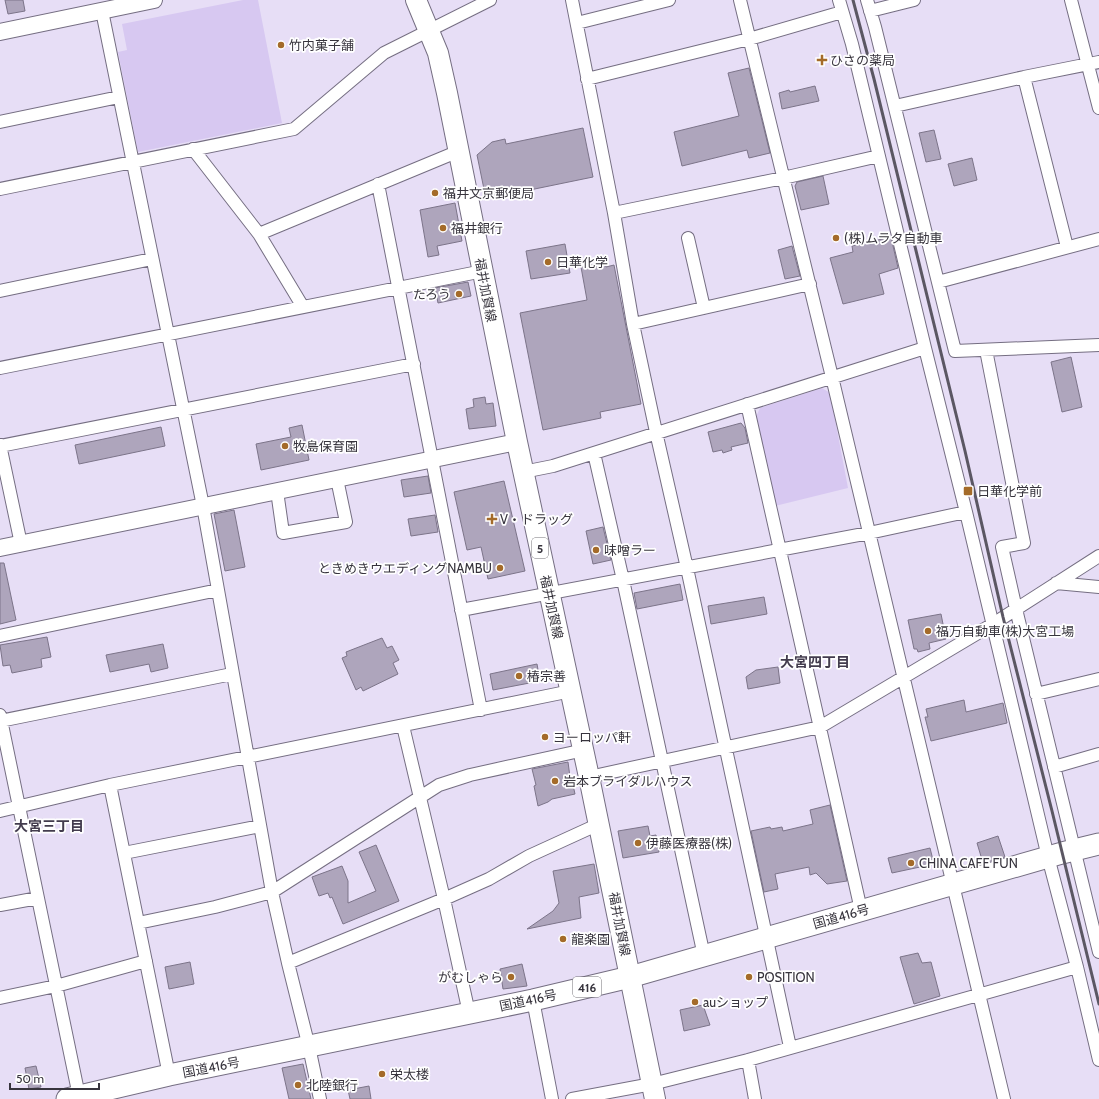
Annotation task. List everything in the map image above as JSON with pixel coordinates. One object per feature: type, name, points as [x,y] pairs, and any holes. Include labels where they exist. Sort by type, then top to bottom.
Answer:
[{"type":"highway","name":"国道416号","points":[[73,1098],[122,1093],[170,1075],[533,1000],[630,976],[1048,857],[1099,844]]},
{"type":"main road","name":"福井加賀線","points":[[416,0],[438,53],[517,442],[590,777],[653,1091]]},
{"type":"street","points":[[0,32],[154,0]]},
{"type":"street","points":[[0,189],[193,149],[294,130],[384,53],[490,0]]},
{"type":"street","points":[[572,0],[614,213],[633,324],[790,1047]]},
{"type":"street","points":[[577,23],[669,0]]},
{"type":"street","points":[[740,0],[810,284],[1004,1099]]},
{"type":"street","points":[[839,0],[852,44],[1048,857],[1077,967],[1099,1060]]},
{"type":"street","points":[[914,0],[869,5],[955,351],[1099,345]]},
{"type":"street","points":[[1071,0],[1093,64],[1099,108]]},
{"type":"street","points":[[102,11],[203,506],[272,892],[320,1099]]},
{"type":"street","points":[[587,79],[749,39],[842,12]]},
{"type":"street","points":[[895,106],[1024,77],[1093,64]]},
{"type":"street","points":[[1024,77],[1067,247]]},
{"type":"street","points":[[0,122],[119,97]]},
{"type":"street","points":[[193,149],[259,234],[303,307]]},
{"type":"street","points":[[259,234],[459,151]]},
{"type":"street","points":[[614,213],[784,178],[879,156]]},
{"type":"street","points":[[378,184],[481,710]]},
{"type":"street","points":[[688,238],[704,308]]},
{"type":"street","points":[[938,282],[1099,239]]},
{"type":"street","points":[[0,292],[152,260]]},
{"type":"street","points":[[0,368],[483,271]]},
{"type":"street","points":[[633,324],[810,284]]},
{"type":"street","points":[[524,472],[552,466],[925,348]]},
{"type":"street","points":[[986,350],[1024,543],[1002,547],[1074,850],[1096,930],[1099,952]]},
{"type":"street","points":[[21,544],[0,445],[414,364]]},
{"type":"street","points":[[746,404],[861,910]]},
{"type":"street","points":[[0,548],[517,442]]},
{"type":"street","points":[[594,453],[704,956]]},
{"type":"street","points":[[277,491],[283,533],[346,522],[337,479]]},
{"type":"street","points":[[461,610],[869,533],[966,512]]},
{"type":"street","points":[[590,777],[820,727],[993,624],[1099,556]]},
{"type":"street","points":[[1056,583],[1099,586]]},
{"type":"street","points":[[0,636],[218,590]]},
{"type":"street","points":[[73,1098],[56,986],[0,719],[232,674]]},
{"type":"street","points":[[1036,694],[1099,679]]},
{"type":"street","points":[[0,811],[18,808],[110,785],[571,691]]},
{"type":"street","points":[[403,726],[469,1013]]},
{"type":"street","points":[[138,923],[215,907],[272,892],[439,785],[470,775],[584,750]]},
{"type":"street","points":[[1054,767],[1099,754]]},
{"type":"street","points":[[110,785],[170,1075]]},
{"type":"street","points":[[288,963],[489,879],[530,856],[599,824]]},
{"type":"street","points":[[124,853],[260,826]]},
{"type":"street","points":[[0,904],[38,898]]},
{"type":"street","points":[[0,998],[56,986],[146,961]]},
{"type":"street","points":[[572,1099],[653,1091],[790,1047],[1077,967]]},
{"type":"street","points":[[533,1000],[552,1099]]},
{"type":"street","points":[[748,1060],[755,1099]]},
{"type":"shaded area","points":[[243,0],[258,0],[282,123],[138,152],[118,52],[127,50],[122,24]]},
{"type":"shaded area","points":[[822,388],[830,393],[848,488],[775,506],[755,419],[760,408]]},
{"type":"building","points":[[5,0],[23,0],[25,11],[8,14]]},
{"type":"building","points":[[749,68],[770,153],[749,158],[747,150],[682,166],[674,132],[739,116],[728,73]]},
{"type":"building","points":[[815,86],[819,101],[782,109],[779,93]]},
{"type":"building","points":[[583,128],[593,177],[486,199],[477,155],[492,142],[505,139],[506,144]]},
{"type":"building","points":[[934,130],[941,159],[926,162],[919,133]]},
{"type":"building","points":[[972,158],[977,180],[954,186],[948,164]]},
{"type":"building","points":[[823,176],[829,204],[801,210],[795,186],[797,182]]},
{"type":"building","points":[[455,203],[462,241],[437,246],[439,255],[428,257],[420,210]]},
{"type":"building","points":[[891,237],[898,268],[879,274],[884,294],[843,304],[830,258],[853,252],[852,246]]},
{"type":"building","name":"日華化学","points":[[565,244],[570,273],[531,279],[526,251]]},
{"type":"building","points":[[792,246],[800,276],[785,279],[778,250]]},
{"type":"building","points":[[605,262],[606,267],[614,265],[641,404],[600,412],[601,418],[543,430],[520,313],[587,300],[581,267]]},
{"type":"building","points":[[468,282],[471,296],[438,303],[435,288]]},
{"type":"building","points":[[1071,357],[1082,407],[1062,412],[1051,362]]},
{"type":"building","points":[[485,397],[486,404],[493,403],[496,426],[469,429],[466,409],[474,407],[473,399]]},
{"type":"building","points":[[741,423],[745,428],[748,443],[731,447],[732,450],[723,453],[722,450],[713,452],[708,432]]},
{"type":"building","points":[[302,425],[309,460],[261,470],[256,444],[291,437],[289,428]]},
{"type":"building","points":[[161,427],[165,446],[79,464],[75,445]]},
{"type":"building","points":[[428,476],[431,493],[404,497],[401,480]]},
{"type":"building","points":[[504,481],[525,571],[488,579],[481,547],[467,550],[454,492]]},
{"type":"building","points":[[234,510],[245,567],[225,571],[214,514]]},
{"type":"building","points":[[435,515],[438,532],[411,536],[408,519]]},
{"type":"building","points":[[603,527],[611,560],[593,564],[586,531]]},
{"type":"building","points":[[0,563],[4,563],[16,620],[0,624]]},
{"type":"building","points":[[680,584],[683,600],[637,609],[634,593]]},
{"type":"building","points":[[764,597],[767,614],[711,624],[708,606]]},
{"type":"building","points":[[941,614],[946,639],[929,643],[930,649],[918,652],[917,649],[914,649],[908,620]]},
{"type":"building","points":[[47,637],[51,657],[41,659],[42,667],[12,673],[10,665],[3,666],[0,645]]},
{"type":"building","points":[[382,638],[387,648],[392,646],[399,660],[393,663],[398,674],[363,691],[361,687],[356,690],[342,658],[347,656],[346,652]]},
{"type":"building","points":[[163,644],[168,668],[151,672],[149,664],[110,672],[106,655]]},
{"type":"building","points":[[537,664],[540,681],[493,690],[490,674]]},
{"type":"building","points":[[778,667],[780,683],[748,689],[746,677],[756,670]]},
{"type":"building","points":[[964,700],[966,712],[1003,703],[1007,723],[931,741],[925,717],[928,717],[926,709]]},
{"type":"building","points":[[568,762],[570,777],[571,776],[575,794],[552,799],[538,806],[534,786],[536,785],[532,769]]},
{"type":"building","points":[[830,805],[847,881],[827,884],[816,873],[810,875],[809,867],[775,874],[778,889],[764,892],[751,831],[770,827],[771,829],[782,827],[783,831],[813,824],[810,810]]},
{"type":"building","points":[[648,826],[650,836],[656,835],[659,852],[623,858],[618,831]]},
{"type":"building","points":[[998,836],[1005,857],[983,863],[977,843]]},
{"type":"building","points":[[376,845],[399,901],[343,924],[332,897],[330,898],[328,893],[319,896],[312,877],[342,866],[348,881],[348,903],[376,891],[359,852]]},
{"type":"building","points":[[930,848],[934,864],[892,873],[888,858]]},
{"type":"building","points":[[594,864],[599,893],[579,897],[581,918],[527,929],[553,911],[559,903],[553,871]]},
{"type":"building","points":[[918,953],[922,963],[931,962],[940,996],[914,1004],[900,957]]},
{"type":"building","points":[[190,962],[194,984],[169,989],[165,967]]},
{"type":"building","points":[[522,964],[527,986],[503,989],[500,969]]},
{"type":"building","points":[[703,1005],[710,1025],[684,1031],[680,1010]]},
{"type":"building","points":[[303,1064],[311,1099],[289,1099],[282,1068]]},
{"type":"building","points":[[36,1066],[41,1087],[29,1089],[25,1068]]},
{"type":"building","points":[[369,1086],[371,1099],[350,1099],[348,1090]]},
{"type":"railway","points":[[853,0],[874,79],[965,451],[1003,617],[1099,1004]]},
{"type":"place","name":"竹内菓子舗","points":[[281,45]]},
{"type":"place","name":"ひさの薬局","points":[[822,60]]},
{"type":"place","name":"福井文京郵便局","points":[[435,193]]},
{"type":"place","name":"福井銀行","points":[[443,228]]},
{"type":"place","name":"(株)ムラタ自動車","points":[[836,238]]},
{"type":"place","name":"日華化学","points":[[548,262]]},
{"type":"place","name":"たろう","points":[[459,294]]},
{"type":"place","name":"牧島保育園","points":[[285,446]]},
{"type":"place","name":"日華化学前","points":[[968,491]]},
{"type":"place","name":"V・ドラッグ","points":[[492,519]]},
{"type":"place","name":"味噌ラー","points":[[596,550]]},
{"type":"place","name":"ときめきウエディングNAMBU","points":[[500,568]]},
{"type":"place","name":"福万自動車(株)大宮工場","points":[[928,631]]},
{"type":"place","name":"椿宗善","points":[[519,676]]},
{"type":"place","name":"ヨーロッパ軒","points":[[545,737]]},
{"type":"place","name":"岩本ブライダルハウス","points":[[555,781]]},
{"type":"place","name":"伊藤医療器(株)","points":[[638,843]]},
{"type":"place","name":"CHINA CAFE FUN","points":[[911,863]]},
{"type":"place","name":"龍楽園","points":[[563,939]]},
{"type":"place","name":"がむしゃら","points":[[511,977]]},
{"type":"place","name":"POSITION","points":[[749,977]]},
{"type":"place","name":"auショップ","points":[[695,1002]]},
{"type":"place","name":"栄太楼","points":[[382,1074]]},
{"type":"place","name":"北陸銀行","points":[[298,1085]]},
{"type":"district","name":"大宮四丁目","points":[[815,662]]},
{"type":"district","name":"大宮三丁目","points":[[49,826]]}]
